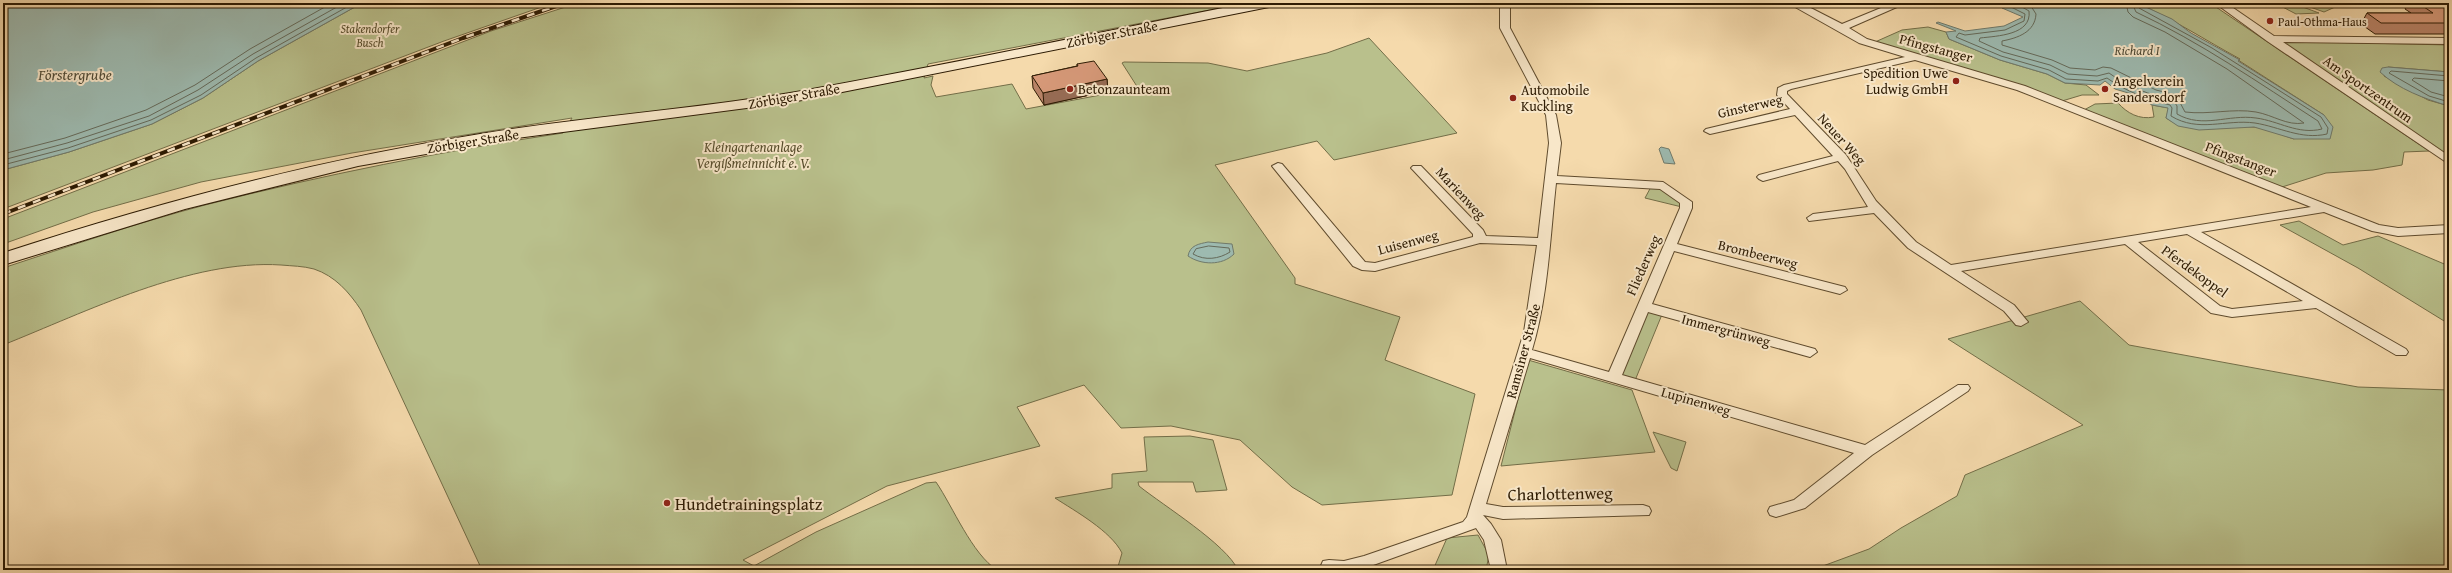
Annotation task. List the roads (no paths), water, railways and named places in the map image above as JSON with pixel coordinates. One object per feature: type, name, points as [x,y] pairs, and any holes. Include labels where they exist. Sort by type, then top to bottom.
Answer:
[{"type":"street","name":"Zörbiger Straße","points":[[3,259],[120,222],[316,170],[480,139],[712,110],[792,97],[1269,3]]},
{"type":"street","name":"Ramsiner Straße","points":[[1476,514],[1534,314],[1555,143],[1553,121],[1508,38],[1505,28],[1505,3]]},
{"type":"street","name":"Pfingstanger","points":[[1793,3],[1864,41],[2021,88],[2325,208],[2388,231],[2449,229]]},
{"type":"street","points":[[1841,28],[1901,3]]},
{"type":"street","name":"Am Sportzentrum","points":[[2220,3],[2449,161]]},
{"type":"street","name":"Am Sportzentrum","points":[[2271,39],[2449,41]]},
{"type":"street","name":"Neuer Weg","points":[[1912,56],[1907,60],[1782,90],[1782,95],[1842,158],[1854,172],[1867,198],[1912,245],[2009,308],[2021,322]]},
{"type":"street","name":"Ginsterweg","points":[[1710,131],[1797,111]]},
{"type":"street","points":[[1763,177],[1842,158]]},
{"type":"street","name":"Luisenweg","points":[[1278,166],[1357,263],[1362,266],[1375,267],[1480,239],[1543,242]]},
{"type":"street","name":"Marienweg","points":[[1418,168],[1479,233],[1480,239]]},
{"type":"street","name":"Fliederweg","points":[[1550,179],[1663,186],[1686,202],[1686,208],[1614,377]]},
{"type":"street","points":[[1950,269],[2325,208]]},
{"type":"street","points":[[1813,218],[1876,209]]},
{"type":"street","points":[[2191,231],[2401,352]]},
{"type":"street","name":"Pferdekoppel","points":[[2129,241],[2216,310],[2232,313],[2318,304]]},
{"type":"street","name":"Brombeerweg","points":[[1669,246],[1840,290]]},
{"type":"street","name":"Immergrünweg","points":[[1643,306],[1810,352]]},
{"type":"street","name":"Lupinenweg","points":[[1524,352],[1867,451]]},
{"type":"street","points":[[1776,511],[1799,504],[1867,451],[1963,388]]},
{"type":"street","name":"Charlottenweg","points":[[1476,514],[1643,511]]},
{"type":"street","points":[[1327,570],[1329,566],[1344,569],[1469,526],[1476,514],[1491,534],[1499,569]]},
{"type":"water","name":"Förstergrube","points":[[3,3],[362,3],[258,61],[203,98],[152,124],[69,152],[3,170]]},
{"type":"water","name":"Richard I","points":[[2008,3],[2137,3],[2172,19],[2191,33],[2240,60],[2238,61],[2324,115],[2333,127],[2330,139],[2294,139],[2254,127],[2199,130],[2178,126],[2166,118],[2168,108],[2152,105],[2135,95],[2115,89],[2105,81],[2100,85],[2065,83],[2047,74],[2000,60],[1949,39],[1946,32],[1956,31],[1936,23],[1938,22],[1965,31],[2004,26],[2023,17],[2002,8]]},
{"type":"water","points":[[2388,67],[2449,72],[2449,106],[2421,97],[2395,84],[2380,72],[2382,68]]},
{"type":"water","points":[[1661,147],[1669,149],[1675,164],[1664,163],[1659,149]]},
{"type":"water","points":[[1208,242],[1232,244],[1234,254],[1224,261],[1211,263],[1199,261],[1188,256],[1193,247],[1198,244]]},
{"type":"railway","points":[[3,214],[463,38],[565,3]]},
{"type":"place","name":"Paul-Othma-Haus","points":[[2270,21]]},
{"type":"place","name":"Spedition Uwe Ludwig GmbH","points":[[1956,81]]},
{"type":"place","name":"Betonzaunteam","points":[[1070,89]]},
{"type":"place","name":"Angelverein Sandersdorf","points":[[2105,89]]},
{"type":"place","name":"Automobile Kuckling","points":[[1513,98]]},
{"type":"place","name":"Hundetrainingsplatz","points":[[667,503]]},
{"type":"park label","name":"Stakendorfer Busch","points":[[370,35]]},
{"type":"park label","name":"Kleingartenanlage Vergißmeinnicht e. V.","points":[[753,156]]}]
